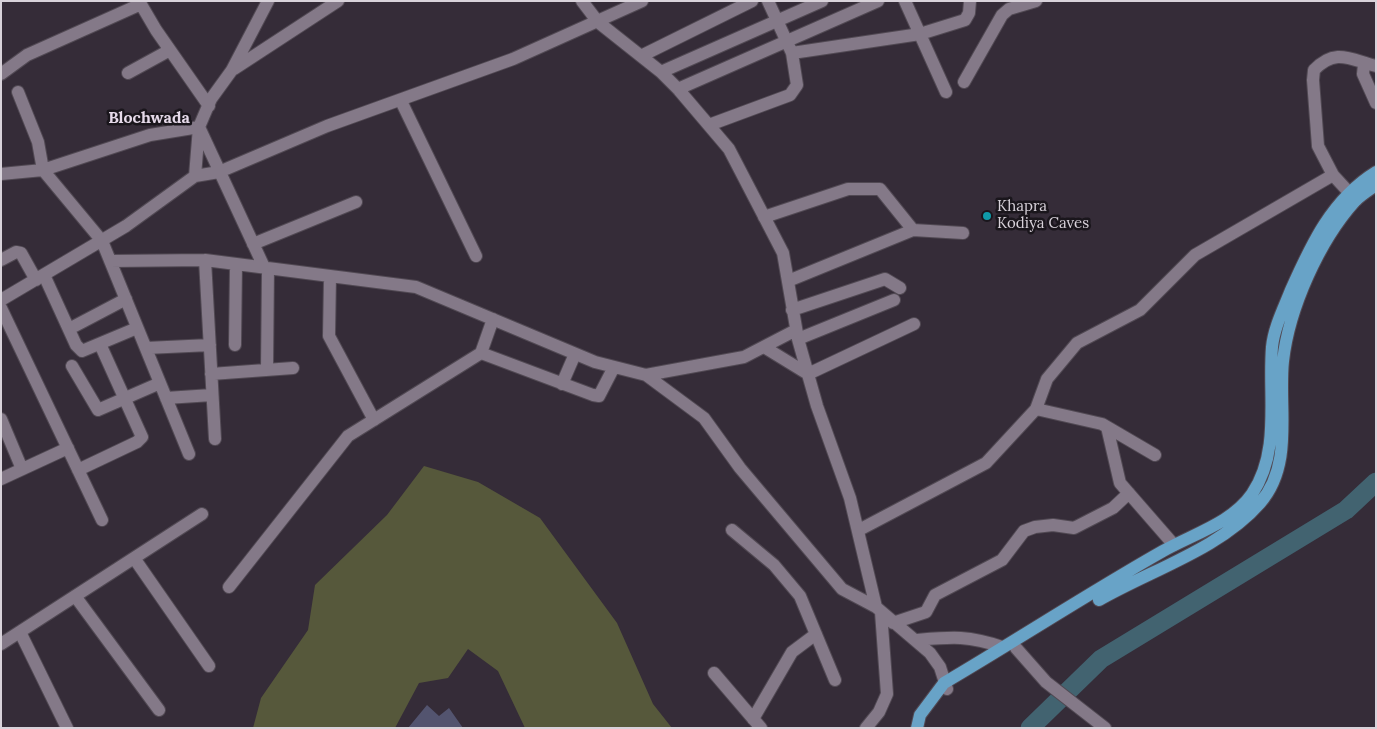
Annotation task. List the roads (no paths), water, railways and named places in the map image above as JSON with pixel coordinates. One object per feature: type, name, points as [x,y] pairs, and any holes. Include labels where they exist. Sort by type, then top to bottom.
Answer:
[{"type":"main road","points":[[917,728],[920,715],[946,686],[1002,647],[1174,545],[1224,520],[1251,495],[1268,460],[1271,438],[1272,345],[1281,314],[1313,240],[1322,227],[1376,172]]},
{"type":"main road","points":[[922,728],[930,710],[946,686],[1113,592],[1223,535],[1242,521],[1261,502],[1272,484],[1283,436],[1283,362],[1286,341],[1303,289],[1317,256],[1353,197],[1376,185]]},
{"type":"street","points":[[195,176],[199,127],[208,106],[232,70],[268,1]]},
{"type":"street","points":[[232,70],[338,1]]},
{"type":"street","points":[[1,300],[126,226],[195,176],[219,172],[327,126],[401,101],[513,59],[642,1]]},
{"type":"street","points":[[641,56],[752,1]]},
{"type":"street","points":[[709,125],[790,95],[796,85],[792,53],[768,1]]},
{"type":"street","points":[[660,72],[822,1]]},
{"type":"street","points":[[678,89],[878,1]]},
{"type":"street","points":[[905,1],[946,92]]},
{"type":"street","points":[[792,53],[920,34],[965,20],[969,13],[970,1]]},
{"type":"street","points":[[964,82],[1002,14],[1009,9],[1036,1]]},
{"type":"street","points":[[585,2],[598,22],[641,56],[678,89],[730,149],[783,253],[797,335],[858,530],[879,609],[887,694],[879,712],[866,728]]},
{"type":"street","points":[[1,74],[27,56],[140,3],[208,106]]},
{"type":"street","points":[[128,73],[170,50]]},
{"type":"street","points":[[1353,197],[1333,175],[1318,146],[1313,80],[1314,70],[1336,56],[1347,56],[1370,65],[1363,74],[1376,103]]},
{"type":"street","points":[[18,92],[38,142],[43,170],[102,241],[189,454]]},
{"type":"street","points":[[401,101],[476,256]]},
{"type":"street","points":[[1,174],[43,170],[150,135],[199,127]]},
{"type":"street","points":[[199,127],[266,268],[267,370]]},
{"type":"street","points":[[858,530],[986,463],[1036,409],[1046,379],[1077,343],[1140,310],[1195,255],[1333,175]]},
{"type":"street","points":[[764,217],[848,188],[880,189],[913,230]]},
{"type":"street","points":[[253,244],[356,202]]},
{"type":"street","points":[[788,281],[913,230],[963,233]]},
{"type":"street","points":[[1,260],[16,252],[21,253],[40,277],[76,345],[82,350],[137,328]]},
{"type":"street","points":[[110,261],[205,260],[416,287],[575,354],[646,375],[704,418],[740,468],[842,589],[879,609],[930,653],[940,667],[946,686]]},
{"type":"street","points":[[205,260],[215,439]]},
{"type":"street","points":[[235,346],[236,264]]},
{"type":"street","points":[[330,276],[329,336],[374,420]]},
{"type":"street","points":[[646,375],[744,356],[897,294],[885,279],[792,310]]},
{"type":"street","points":[[69,329],[126,299]]},
{"type":"street","points":[[1,308],[102,520]]},
{"type":"street","points":[[229,588],[348,436],[480,353],[493,319]]},
{"type":"street","points":[[808,374],[914,324]]},
{"type":"street","points":[[78,470],[137,442],[142,437],[100,344]]},
{"type":"street","points":[[146,348],[210,345]]},
{"type":"street","points":[[764,347],[808,374]]},
{"type":"street","points":[[480,353],[599,396],[614,367]]},
{"type":"street","points":[[562,384],[575,354]]},
{"type":"street","points":[[72,366],[98,410],[160,383]]},
{"type":"street","points":[[211,374],[293,368]]},
{"type":"street","points":[[166,398],[212,395]]},
{"type":"street","points":[[1036,409],[1107,427],[1155,455]]},
{"type":"street","points":[[1,419],[5,441],[22,469]]},
{"type":"street","points":[[1107,427],[1119,478],[1129,493],[1174,545]]},
{"type":"street","points":[[1,478],[68,448]]},
{"type":"street","points":[[893,623],[926,612],[935,595],[1002,560],[1024,531],[1035,527],[1053,525],[1074,528],[1112,508],[1129,493]]},
{"type":"street","points":[[1,644],[202,514]]},
{"type":"street","points":[[732,530],[774,564],[800,596],[835,680]]},
{"type":"street","points":[[134,558],[209,666]]},
{"type":"street","points":[[75,596],[159,710]]},
{"type":"street","points":[[20,632],[67,728]]},
{"type":"street","points":[[714,673],[757,723],[792,652],[816,634]]},
{"type":"street","points":[[916,640],[961,637],[978,639],[1002,647]]},
{"type":"street","points":[[1016,648],[1046,682],[1105,728]]},
{"type":"waterway","points":[[1030,728],[1101,659],[1346,510],[1376,482]]},
{"type":"place","name":"Khapra Kodiya Caves","points":[[987,216]]},
{"type":"district","name":"Blochwada","points":[[149,118]]}]
